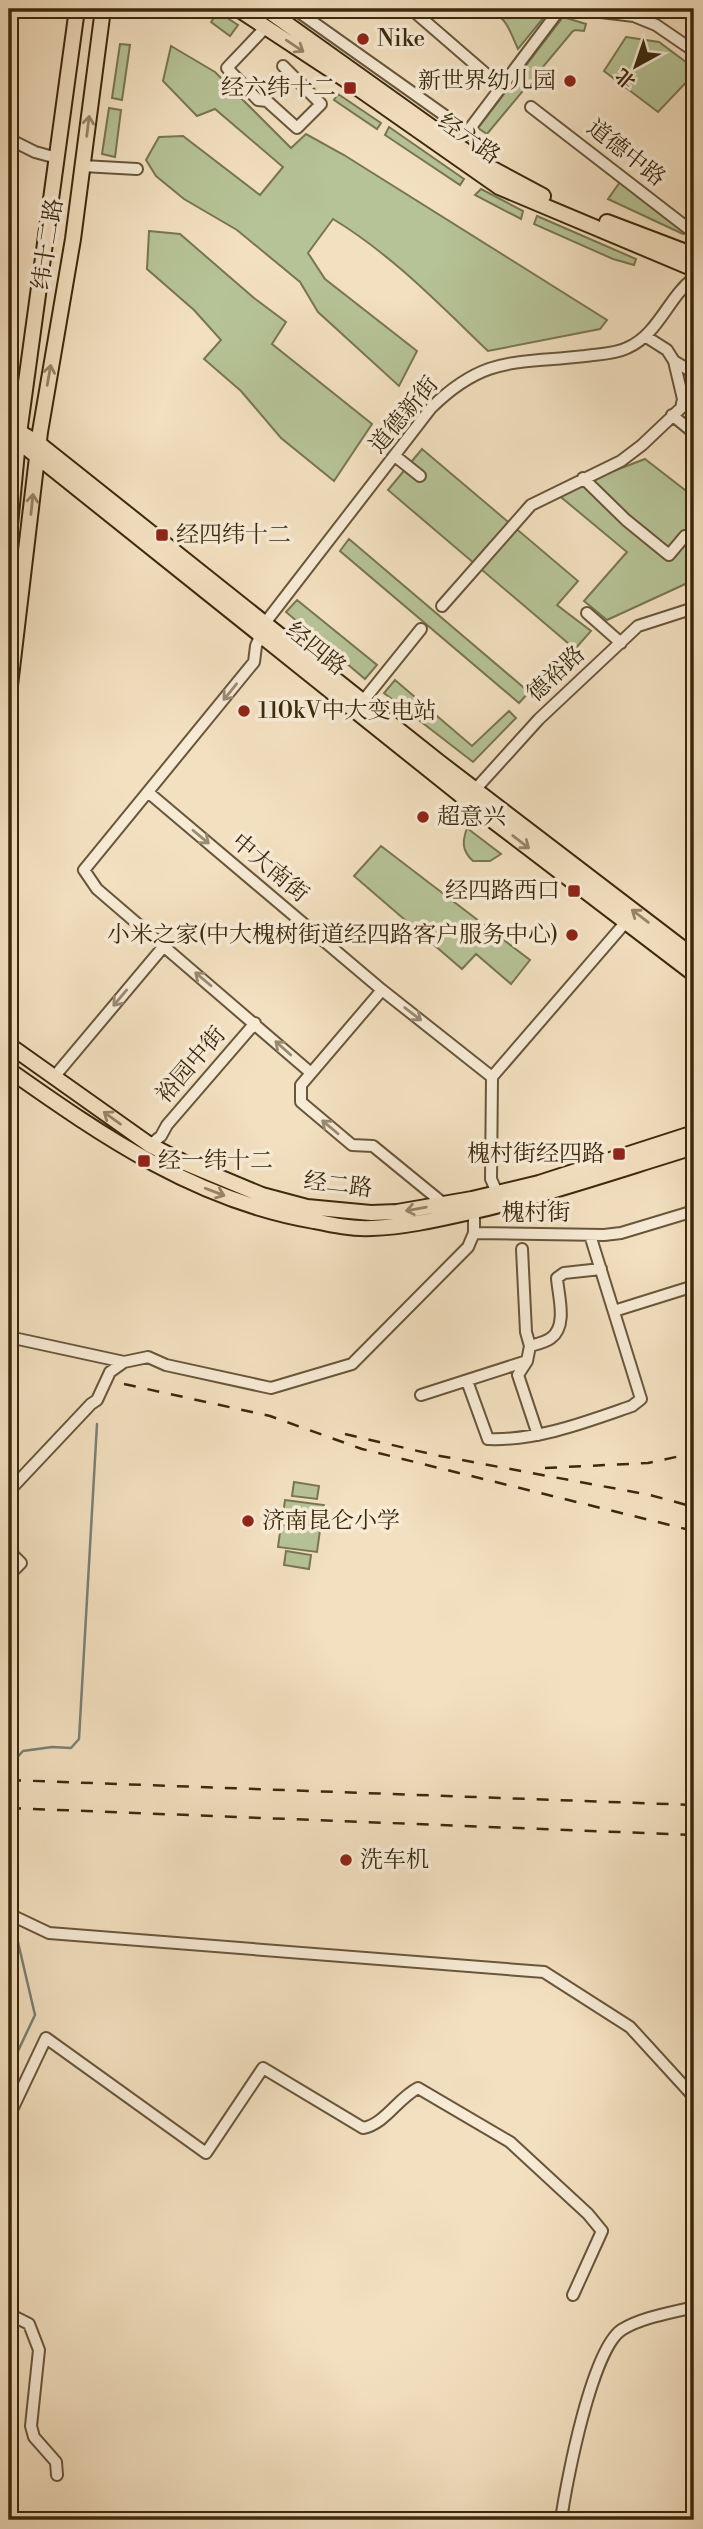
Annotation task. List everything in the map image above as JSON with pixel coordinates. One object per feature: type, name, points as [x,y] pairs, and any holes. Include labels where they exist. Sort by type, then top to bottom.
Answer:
[{"type":"main road","name":"纬十二路","points":[[9,536],[14,434],[77,9]]},
{"type":"main road","name":"纬十二路","points":[[9,694],[38,450],[83,166],[103,9]]},
{"type":"main road","name":"经六路","points":[[238,9],[499,187],[694,269]]},
{"type":"main road","name":"经六路","points":[[266,9],[489,167],[554,201],[694,255]]},
{"type":"main road","name":"经四路","points":[[14,434],[38,450],[263,628],[625,923],[694,974]]},
{"type":"main road","name":"经四路","points":[[263,628],[363,701],[471,795],[694,957]]},
{"type":"main road","name":"经二路","points":[[9,1045],[150,1146],[262,1195],[307,1207],[372,1213],[397,1212],[444,1204],[539,1183],[694,1133]]},
{"type":"main road","name":"经二路","points":[[9,1070],[93,1129],[185,1181],[274,1214],[353,1228],[429,1221],[512,1203],[694,1147]]},
{"type":"street","points":[[288,24],[296,9],[468,132]]},
{"type":"street","points":[[411,9],[500,86]]},
{"type":"street","points":[[458,146],[500,86],[560,9]]},
{"type":"street","points":[[576,9],[634,16],[656,24],[694,51]]},
{"type":"street","points":[[266,27],[227,68],[258,100],[267,101],[297,128],[321,104],[283,66]]},
{"type":"street","name":"道德中路","points":[[531,107],[694,233]]},
{"type":"street","points":[[9,139],[34,152],[57,158]]},
{"type":"street","points":[[83,166],[138,169]]},
{"type":"street","name":"道德新街","points":[[263,628],[432,408],[452,388],[479,372],[515,361],[612,352],[628,348],[645,336],[694,278]]},
{"type":"street","points":[[645,336],[667,350],[674,361],[683,399],[676,411]]},
{"type":"street","points":[[674,361],[694,373]]},
{"type":"street","points":[[442,606],[531,505],[621,461],[642,445],[676,411],[694,400]]},
{"type":"street","points":[[676,411],[694,433]]},
{"type":"street","points":[[395,456],[420,476]]},
{"type":"street","points":[[583,478],[618,513],[669,555],[685,536],[694,543]]},
{"type":"street","name":"德裕路","points":[[471,795],[540,719],[638,626],[694,608]]},
{"type":"street","points":[[587,613],[621,643]]},
{"type":"street","points":[[255,1023],[97,889],[84,870],[254,662],[256,646],[263,628]]},
{"type":"street","points":[[363,701],[421,629]]},
{"type":"street","name":"中大南街","points":[[149,793],[382,990],[492,1077]]},
{"type":"street","points":[[494,1194],[495,1188],[491,1179],[492,1077],[625,923]]},
{"type":"street","points":[[54,1077],[164,946]]},
{"type":"street","points":[[382,990],[301,1085],[301,1102],[352,1145],[373,1146],[444,1204]]},
{"type":"street","name":"裕园中街","points":[[150,1146],[255,1023],[311,1073]]},
{"type":"street","name":"槐村街","points":[[474,1211],[474,1234],[590,1235],[621,1233],[694,1211]]},
{"type":"street","points":[[9,1490],[97,1400],[110,1371],[124,1362],[148,1357],[166,1365],[271,1388],[352,1364],[468,1247],[474,1234]]},
{"type":"street","points":[[467,1381],[488,1439],[506,1440],[538,1434],[632,1406],[641,1399],[590,1235]]},
{"type":"street","points":[[522,1249],[526,1332],[530,1346],[527,1362],[518,1375],[538,1434]]},
{"type":"street","points":[[530,1346],[551,1338],[558,1332],[561,1323],[556,1278],[564,1273],[601,1269]]},
{"type":"street","points":[[614,1311],[694,1286]]},
{"type":"street","points":[[9,1337],[124,1362]]},
{"type":"street","points":[[421,1395],[527,1362]]},
{"type":"street","points":[[9,1551],[20,1563],[9,1575]]},
{"type":"street","points":[[9,1914],[49,1933],[544,1972],[630,2027],[694,2097]]},
{"type":"street","points":[[9,2116],[46,2038],[206,2153],[263,2068],[363,2128],[373,2126],[407,2093],[418,2088],[510,2142],[588,2214],[602,2231],[573,2295]]},
{"type":"street","points":[[561,2520],[566,2484],[583,2419],[608,2344],[621,2330],[694,2307]]},
{"type":"street","points":[[9,2314],[29,2324],[39,2350],[31,2426],[34,2437],[56,2462],[57,2475]]},
{"type":"green space","points":[[478,9],[550,10],[518,49],[501,18]]},
{"type":"green space","points":[[218,12],[238,25],[230,36],[211,22]]},
{"type":"green space","points":[[563,17],[586,24],[584,31],[572,32],[487,134],[478,128]]},
{"type":"green space","points":[[626,37],[659,42],[694,68],[694,74],[658,112],[604,71]]},
{"type":"green space","points":[[120,44],[130,45],[122,100],[112,98]]},
{"type":"green space","points":[[171,46],[215,72],[291,148],[306,134],[344,155],[607,320],[600,329],[488,351],[395,264],[333,219],[308,253],[325,279],[417,351],[399,386],[318,312],[300,282],[237,230],[184,199],[156,176],[146,160],[159,137],[183,136],[260,195],[283,167],[215,109],[197,116],[163,81]]},
{"type":"green space","points":[[338,94],[381,123],[377,129],[334,100]]},
{"type":"green space","points":[[109,108],[121,110],[115,157],[102,154]]},
{"type":"green space","points":[[389,127],[464,179],[460,185],[385,135]]},
{"type":"green space","points":[[620,182],[686,231],[683,234],[608,199]]},
{"type":"green space","points":[[481,189],[523,211],[521,219],[475,195]]},
{"type":"green space","points":[[537,216],[636,259],[634,265],[613,259],[534,224]]},
{"type":"green space","points":[[149,231],[180,234],[286,322],[272,344],[372,424],[334,481],[281,438],[241,391],[204,359],[221,340],[194,310],[147,269]]},
{"type":"green space","points":[[422,449],[578,581],[557,605],[591,631],[575,649],[388,490]]},
{"type":"green space","points":[[645,459],[694,497],[694,512],[691,516],[694,520],[694,580],[607,620],[584,601],[627,552],[556,493]]},
{"type":"green space","points":[[349,539],[529,692],[519,703],[340,551]]},
{"type":"green space","points":[[297,600],[377,665],[365,679],[286,612]]},
{"type":"green space","points":[[395,680],[472,746],[509,711],[516,718],[473,762],[384,693]]},
{"type":"green space","points":[[467,828],[501,854],[490,861],[473,861],[464,846]]},
{"type":"green space","points":[[381,846],[530,960],[511,984],[476,954],[462,969],[354,876]]},
{"type":"green space","points":[[294,1482],[319,1486],[317,1499],[292,1496]]},
{"type":"green space","points":[[285,1500],[324,1505],[321,1527],[282,1521]]},
{"type":"green space","points":[[281,1525],[320,1530],[317,1552],[278,1547]]},
{"type":"green space","points":[[286,1551],[311,1555],[309,1569],[284,1565]]},
{"type":"waterway","points":[[12,1763],[23,1751],[52,1747],[71,1748],[79,1739],[97,1424]]},
{"type":"waterway","points":[[9,1901],[11,1911]]},
{"type":"waterway","points":[[9,2070],[35,2015],[13,1921]]},
{"type":"railway","points":[[124,1384],[270,1416],[362,1449],[694,1531]]},
{"type":"railway","points":[[345,1434],[435,1455],[650,1495],[694,1507]]},
{"type":"railway","points":[[545,1468],[648,1463],[694,1453]]},
{"type":"railway","points":[[9,1780],[694,1805]]},
{"type":"railway","points":[[9,1808],[694,1835]]},
{"type":"place","name":"Nike","points":[[363,39]]},
{"type":"place","name":"新世界幼儿园","points":[[570,81]]},
{"type":"place","name":"经六纬十二","points":[[350,88]]},
{"type":"place","name":"经四纬十二","points":[[162,535]]},
{"type":"place","name":"110kV中大变电站","points":[[244,711]]},
{"type":"place","name":"超意兴","points":[[423,817]]},
{"type":"place","name":"经四路西口","points":[[574,891]]},
{"type":"place","name":"小米之家(中大槐树街道经四路客户服务中心)","points":[[572,935]]},
{"type":"place","name":"槐村街经四路","points":[[619,1154]]},
{"type":"place","name":"经一纬十二","points":[[144,1161]]},
{"type":"place","name":"济南昆仑小学","points":[[248,1521]]},
{"type":"place","name":"洗车机","points":[[346,1860]]}]
